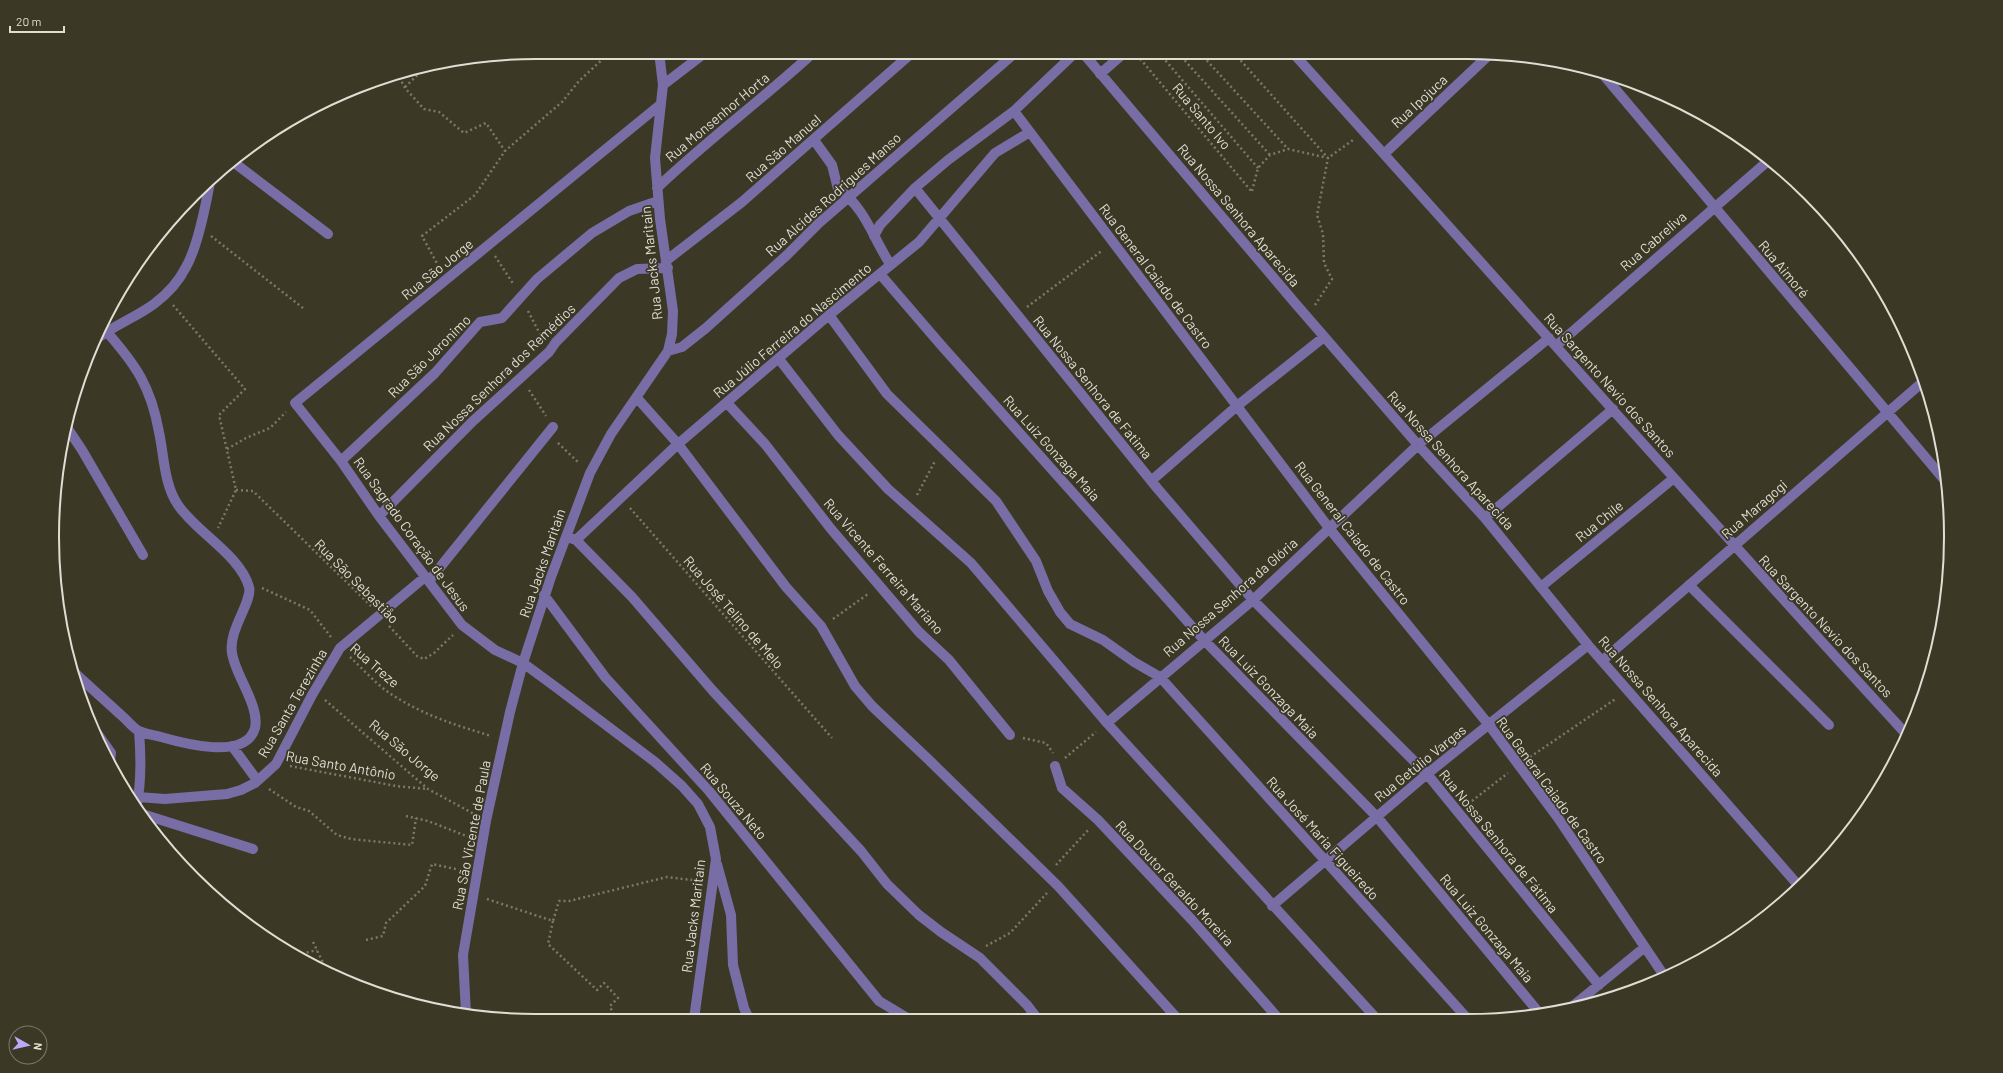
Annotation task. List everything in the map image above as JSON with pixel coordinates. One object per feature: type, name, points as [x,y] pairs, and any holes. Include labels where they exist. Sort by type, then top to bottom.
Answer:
[{"type":"street","name":"Rua Jacks Maritain","points":[[660,59],[663,86],[655,158],[658,201],[668,264],[673,311],[672,334],[668,351],[611,434],[590,473],[544,595],[523,663],[655,762],[682,786],[698,804],[710,827],[716,859],[695,1014]]},
{"type":"street","points":[[663,86],[697,59]]},
{"type":"street","name":"Rua Monsenhor Horta","points":[[657,188],[683,163],[773,89],[806,59]]},
{"type":"street","name":"Rua São Manuel","points":[[668,264],[814,140],[905,59]]},
{"type":"street","name":"Rua Alcides Rodrigues Manso","points":[[668,351],[682,347],[706,328],[849,196],[1007,59]]},
{"type":"street","points":[[874,236],[880,225],[915,188],[948,160],[1014,111],[1069,59]]},
{"type":"street","name":"Rua Nossa Senhora Aparecida","points":[[1088,59],[1324,337],[1485,518],[1542,586],[1588,645],[1795,882]]},
{"type":"street","points":[[1100,74],[1117,59]]},
{"type":"street","name":"Rua Sargento Nevio dos Santos","points":[[1298,59],[1734,546],[1903,730]]},
{"type":"street","name":"Rua Ipojuca","points":[[1384,154],[1484,60]]},
{"type":"street","name":"Rua Aimoré","points":[[1608,80],[1940,475]]},
{"type":"street","name":"Rua São Jorge","points":[[295,403],[662,104]]},
{"type":"street","name":"Rua General Caiado de Castro","points":[[1014,111],[1329,528],[1489,725],[1558,818],[1662,972]]},
{"type":"street","name":"Rua Júlio Ferreira do Nascimento","points":[[576,540],[678,444],[829,315],[919,242],[941,219],[995,153],[1030,132]]},
{"type":"street","points":[[814,140],[832,165],[838,189],[849,196],[864,214],[874,236],[890,264]]},
{"type":"street","name":"Rua Cabreliva","points":[[1556,346],[1714,206],[1765,164]]},
{"type":"street","points":[[237,165],[328,234]]},
{"type":"street","name":"Rua Nossa Senhora de Fatima","points":[[915,188],[1151,481],[1253,600]]},
{"type":"street","points":[[107,327],[154,304],[186,267],[200,227],[208,190]]},
{"type":"street","name":"Rua São Jeronimo","points":[[341,461],[435,373],[480,322],[502,318],[537,279],[592,233],[629,211],[658,201]]},
{"type":"street","name":"Rua Nossa Senhora dos Remédios","points":[[378,516],[473,421],[549,352],[556,342],[619,278],[637,269],[668,264]]},
{"type":"street","name":"Rua Luiz Gonzaga Maia","points":[[880,274],[941,345],[1204,640],[1377,817],[1536,1009]]},
{"type":"street","name":"Rua José Maria Figueiredo","points":[[829,315],[887,394],[996,502],[1036,561],[1048,591],[1060,612],[1070,624],[1103,640],[1134,662],[1160,677],[1463,1014]]},
{"type":"street","points":[[80,678],[139,731],[193,746],[208,748],[232,746],[242,743],[251,735],[255,728],[252,708],[245,686],[236,669],[231,652],[236,624],[246,604],[250,590],[237,566],[177,504],[170,486],[159,430],[146,385],[138,369],[106,329]]},
{"type":"street","points":[[1151,481],[1237,406],[1324,337]]},
{"type":"street","name":"Rua Nossa Senhora da Glória","points":[[1107,723],[1253,600],[1418,444],[1549,338]]},
{"type":"street","points":[[779,359],[838,435],[888,490],[971,564],[1107,723],[1272,906],[1372,1014]]},
{"type":"street","name":"Rua Maragogi","points":[[1602,661],[1886,412],[1919,385]]},
{"type":"street","points":[[637,398],[678,444],[786,587],[821,626],[855,686],[872,706],[930,760],[1055,884],[1174,1014]]},
{"type":"street","name":"Rua Sagrado Coração de Jesus","points":[[295,403],[341,461],[378,516],[462,625],[495,650],[523,663]]},
{"type":"street","name":"Rua Vicente Ferreira Mariano","points":[[727,403],[765,444],[832,529],[919,632],[949,660],[1010,734]]},
{"type":"street","points":[[1485,518],[1613,409]]},
{"type":"street","name":"Rua Santa Terezinha","points":[[138,800],[227,794],[241,790],[257,780],[276,764],[314,690],[340,648],[379,615],[427,579],[550,430]]},
{"type":"street","points":[[70,433],[143,555]]},
{"type":"street","name":"Rua Chile","points":[[1542,586],[1674,478]]},
{"type":"street","points":[[566,536],[576,540],[632,597],[713,691],[861,851],[888,884],[919,915],[941,932],[980,958],[1027,1005],[1034,1014]]},
{"type":"street","points":[[1689,584],[1829,725]]},
{"type":"street","name":"Rua Souza Neto","points":[[544,595],[606,677],[709,791],[879,1001],[901,1014]]},
{"type":"street","name":"Rua Nossa Senhora de Fátima","points":[[1253,600],[1427,774],[1599,985]]},
{"type":"street","name":"Rua Getúlio Vargas","points":[[1272,906],[1427,774],[1588,645]]},
{"type":"street","name":"Rua São Vicente de Paula","points":[[466,1009],[463,955],[486,821],[503,740],[523,663]]},
{"type":"street","points":[[136,796],[141,759],[139,731]]},
{"type":"street","points":[[232,746],[257,780]]},
{"type":"street","name":"Rua Doutor Geraldo Moreira","points":[[1055,766],[1062,788],[1098,820],[1192,920],[1274,1014]]},
{"type":"street","points":[[150,816],[253,849]]},
{"type":"street","points":[[716,859],[731,915],[732,965],[747,1014]]},
{"type":"street","points":[[1580,1000],[1645,947]]},
{"type":"path","points":[[446,280],[422,236],[475,195],[505,151],[562,102],[579,81],[603,59]]},
{"type":"path","name":"Rua Santo Ivo","points":[[1141,59],[1252,192],[1258,168]]},
{"type":"path","points":[[1164,59],[1258,168],[1270,155],[1288,149],[1328,158]]},
{"type":"path","points":[[1183,59],[1270,155]]},
{"type":"path","points":[[1206,59],[1288,149]]},
{"type":"path","points":[[1239,59],[1328,158]]},
{"type":"path","points":[[405,88],[420,73]]},
{"type":"path","points":[[400,79],[405,88],[424,109],[439,112],[464,133],[486,123],[505,151]]},
{"type":"path","points":[[1306,316],[1322,298],[1332,279],[1324,263],[1324,234],[1317,215],[1328,158],[1365,132]]},
{"type":"path","points":[[200,227],[303,308]]},
{"type":"path","points":[[1017,315],[1113,242]]},
{"type":"path","points":[[164,294],[246,389],[219,415],[236,490],[212,541]]},
{"type":"path","points":[[521,378],[550,430],[590,473]]},
{"type":"path","points":[[227,450],[246,438],[270,428],[295,403]]},
{"type":"path","points":[[910,509],[941,448]]},
{"type":"path","name":"Rua São Sebastiåo","points":[[236,490],[253,491],[379,615],[417,656],[424,659],[434,653],[462,625]]},
{"type":"path","name":"Rua José Telino de Melo","points":[[621,498],[832,738]]},
{"type":"path","name":"Rua Treze","points":[[248,585],[261,588],[310,610],[340,648],[387,692],[418,710],[443,722],[503,740]]},
{"type":"path","points":[[821,626],[853,606],[880,586]]},
{"type":"path","name":"Rua São Jorge","points":[[314,690],[428,789],[486,821]]},
{"type":"path","points":[[1458,812],[1518,765],[1628,690]]},
{"type":"path","points":[[1055,766],[1107,723]]},
{"type":"path","points":[[1010,734],[1046,743],[1056,757],[1055,766]]},
{"type":"path","name":"Rua Santo Antônio","points":[[276,764],[396,786],[428,789]]},
{"type":"path","points":[[257,780],[296,807],[309,811],[337,835],[351,839],[412,845],[416,818]]},
{"type":"path","points":[[406,816],[416,818],[482,842]]},
{"type":"path","points":[[1046,875],[1098,820]]},
{"type":"path","points":[[366,940],[383,936],[386,923],[424,886],[432,864],[477,874]]},
{"type":"path","points":[[613,1014],[610,1006],[618,998],[604,983],[597,990],[548,944],[559,901],[569,901],[667,877],[712,883]]},
{"type":"path","points":[[973,954],[1010,932],[1055,884]]},
{"type":"path","points":[[481,897],[553,921]]},
{"type":"path","points":[[314,942],[324,964]]},
{"type":"path","points":[[304,953],[317,950]]}]
